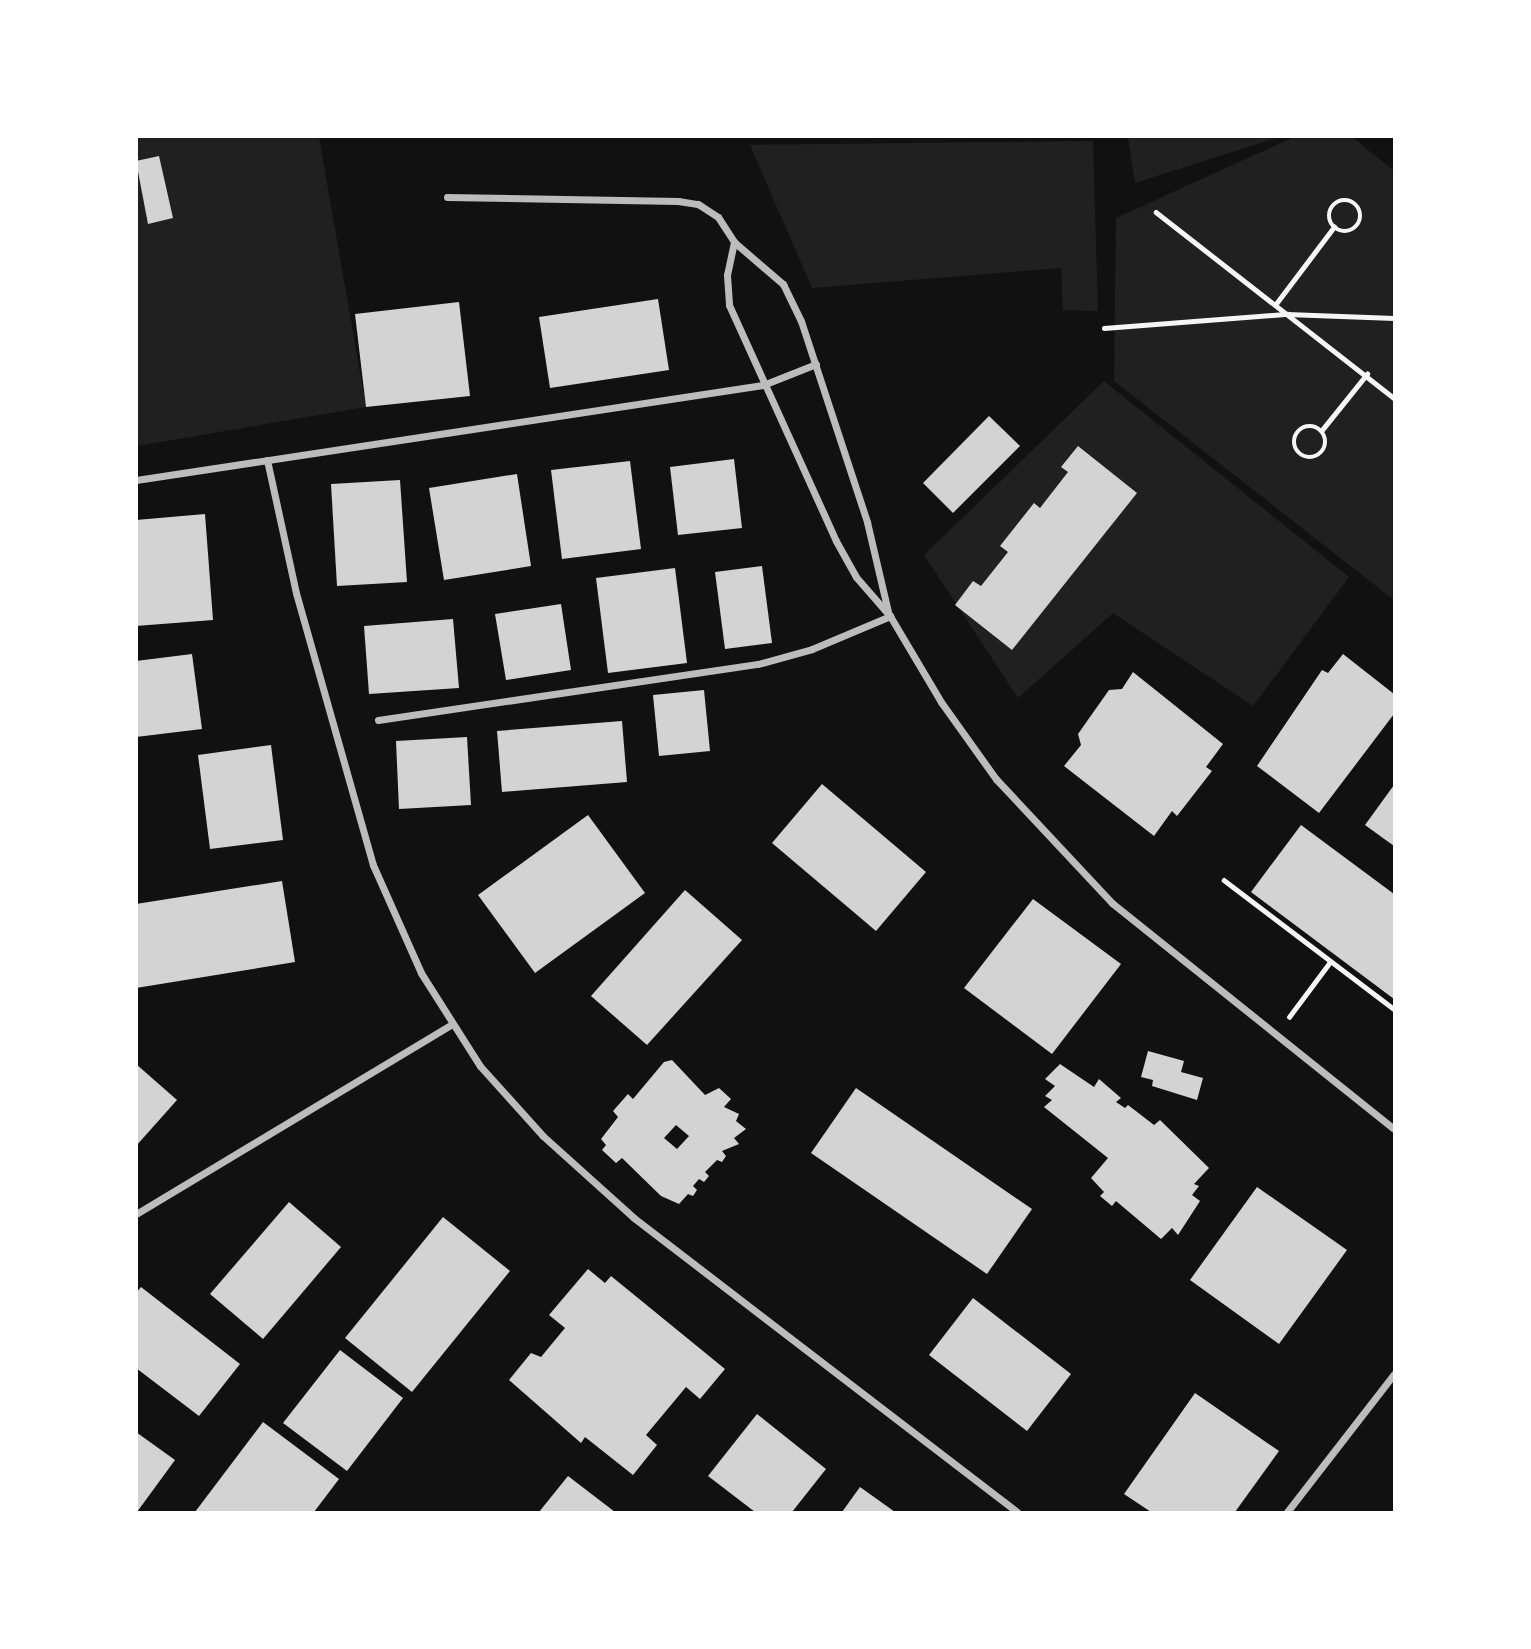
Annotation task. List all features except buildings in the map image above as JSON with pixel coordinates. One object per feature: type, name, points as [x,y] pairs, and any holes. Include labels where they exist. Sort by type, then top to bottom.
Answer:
[{"type":"street","points":[[447,197],[687,202],[718,217],[734,242],[783,284],[816,364],[874,548],[890,616]]},
{"type":"street","points":[[734,242],[726,283],[729,305],[763,385],[856,577],[890,616],[964,737],[1022,812],[1112,903],[1395,1129]]},
{"type":"street","points":[[136,480],[763,385],[816,364]]},
{"type":"street","points":[[267,460],[296,593],[373,865],[404,937],[450,1025],[510,1101],[592,1182],[1017,1513]]},
{"type":"street","points":[[378,720],[758,664],[812,649],[890,616]]},
{"type":"street","points":[[136,1214],[450,1025]]},
{"type":"street","points":[[1287,1513],[1395,1374]]},
{"type":"path","points":[[1348,200],[1357,204],[1361,215],[1358,225],[1349,232],[1334,228],[1329,213],[1334,205],[1348,200]]},
{"type":"path","points":[[1156,212],[1395,398]]},
{"type":"path","points":[[1275,305],[1334,228]]},
{"type":"path","points":[[1104,328],[1287,314],[1395,318]]},
{"type":"path","points":[[1322,430],[1367,374]]},
{"type":"path","points":[[1307,426],[1322,430],[1326,446],[1319,455],[1308,458],[1299,454],[1294,439],[1299,430],[1307,426]]},
{"type":"path","points":[[1224,880],[1395,1009]]},
{"type":"path","points":[[1276,1033],[1330,962]]},
{"type":"shaded area","points":[[1128,136],[1279,137],[1135,183]]},
{"type":"shaded area","points":[[137,137],[319,137],[366,407],[137,446]]},
{"type":"shaded area","points":[[1294,137],[1352,137],[1394,171],[1394,600],[1114,381],[1116,218]]},
{"type":"shaded area","points":[[1093,141],[1098,311],[1063,310],[1061,268],[812,288],[750,145]]},
{"type":"shaded area","points":[[1104,381],[1349,577],[1253,706],[1113,613],[1018,698],[924,555]]}]
